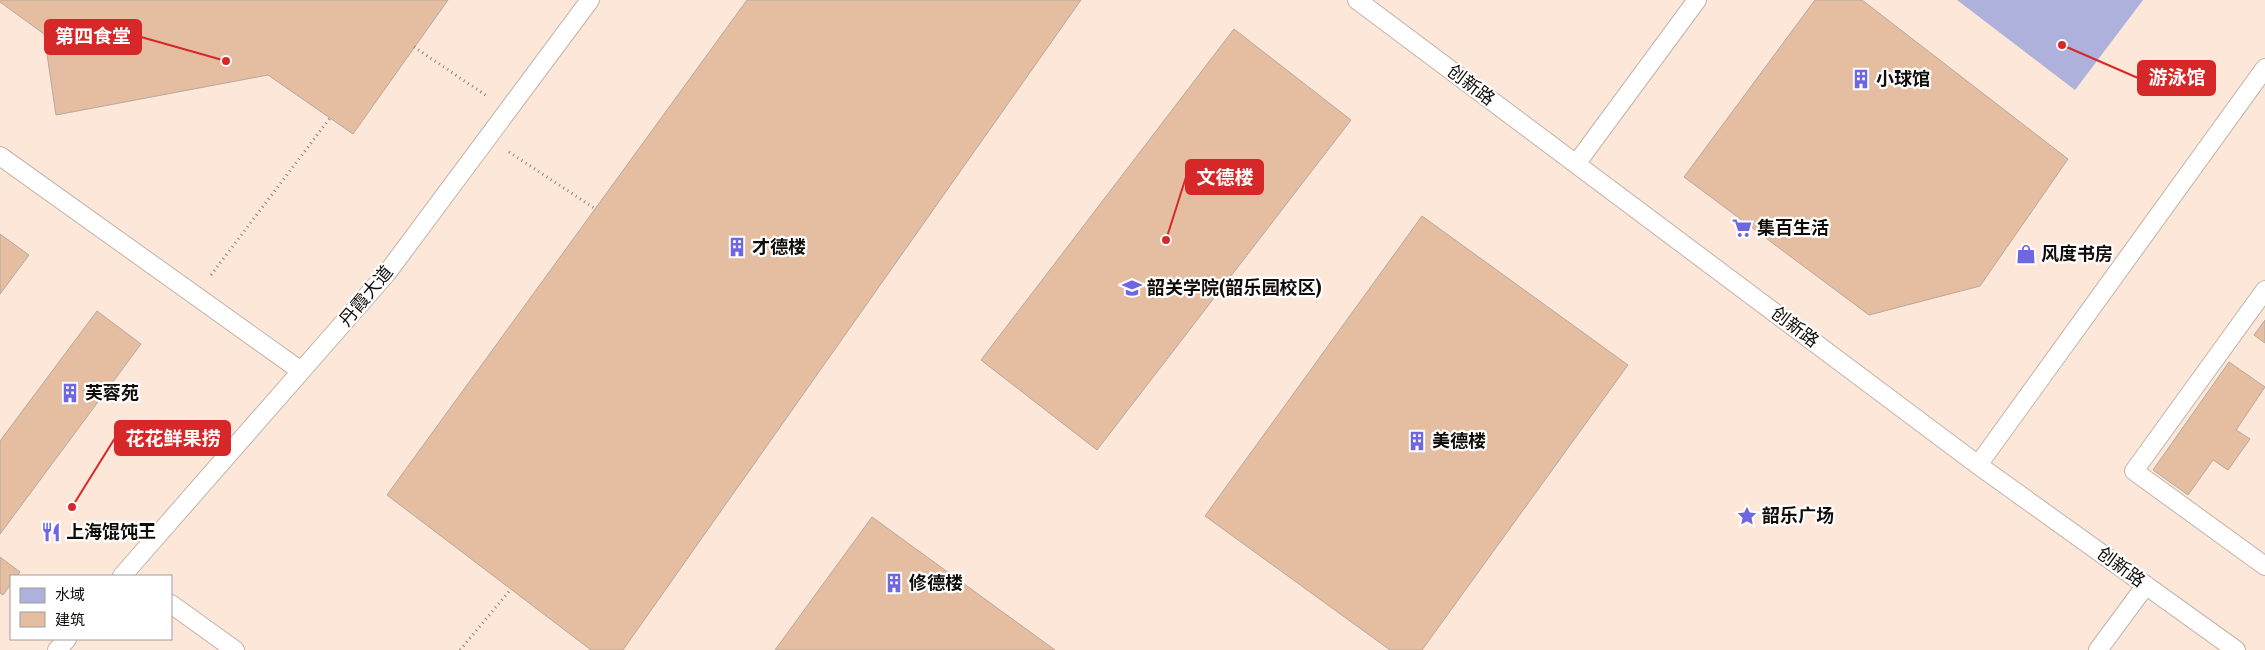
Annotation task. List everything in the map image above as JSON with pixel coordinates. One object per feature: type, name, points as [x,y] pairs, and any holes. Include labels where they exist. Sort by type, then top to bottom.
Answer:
[{"type":"lane","name":"丹霞大道","points":[[127,575],[386,273],[590,0]]},
{"type":"lane","name":"创新路","points":[[1357,0],[1978,464],[2236,650]]},
{"type":"lane","points":[[1576,164],[1698,0]]},
{"type":"lane","points":[[1978,464],[2265,68]]},
{"type":"lane","points":[[0,156],[301,371]]},
{"type":"lane","points":[[2265,290],[2134,471],[2265,566]]},
{"type":"lane","points":[[2098,650],[2146,585]]},
{"type":"lane","points":[[172,605],[235,650]]},
{"type":"lane","points":[[57,650],[66,640]]},
{"type":"path","points":[[414,47],[508,110]]},
{"type":"path","points":[[229,251],[330,118]]},
{"type":"path","points":[[487,138],[594,208]]},
{"type":"path","points":[[460,650],[511,589]]},
{"type":"shaded area","name":"韶关学院(韶乐园校区)","points":[[0,0],[2265,0],[2265,650],[0,650]]},
{"type":"water","points":[[1957,0],[2143,0],[2075,90]]},
{"type":"building","points":[[0,0],[448,0],[353,134],[268,75],[56,115],[44,34],[0,2]]},
{"type":"building","name":"才德楼","points":[[747,0],[1081,0],[623,650],[591,650],[387,495]]},
{"type":"building","name":"小球馆","points":[[1815,0],[1862,0],[2068,159],[1980,286],[1869,315],[1684,177]]},
{"type":"building","points":[[1234,29],[1351,120],[1097,450],[981,360]]},
{"type":"building","name":"美德楼","points":[[1422,216],[1628,365],[1422,650],[1390,650],[1205,516]]},
{"type":"building","points":[[0,234],[29,255],[0,294]]},
{"type":"building","name":"芙蓉苑","points":[[97,311],[141,344],[0,534],[0,441]]},
{"type":"building","points":[[2265,320],[2265,343],[2254,335]]},
{"type":"building","points":[[2229,362],[2265,387],[2236,430],[2250,439],[2228,470],[2213,460],[2188,495],[2153,470]]},
{"type":"building","name":"修德楼","points":[[872,517],[1055,650],[775,650]]},
{"type":"building","points":[[0,557],[20,572],[18,575],[10,575],[10,585],[3,595],[0,593]]},
{"type":"place","name":"游泳馆","points":[[2062,45]]},
{"type":"place","name":"第四食堂","points":[[226,61]]},
{"type":"place","name":"小球馆","points":[[1861,79]]},
{"type":"place","name":"集百生活","points":[[1742,228]]},
{"type":"place","name":"文德楼","points":[[1166,240]]},
{"type":"place","name":"才德楼","points":[[737,247]]},
{"type":"place","name":"风度书房","points":[[2026,254]]},
{"type":"place","name":"韶关学院(韶乐园校区)","points":[[1132,288]]},
{"type":"place","name":"芙蓉苑","points":[[70,393]]},
{"type":"place","name":"美德楼","points":[[1417,441]]},
{"type":"place","name":"花花鲜果捞","points":[[72,507]]},
{"type":"place","name":"韶乐广场","points":[[1747,516]]},
{"type":"place","name":"上海馄饨王","points":[[51,532]]},
{"type":"place","name":"修德楼","points":[[894,583]]}]
